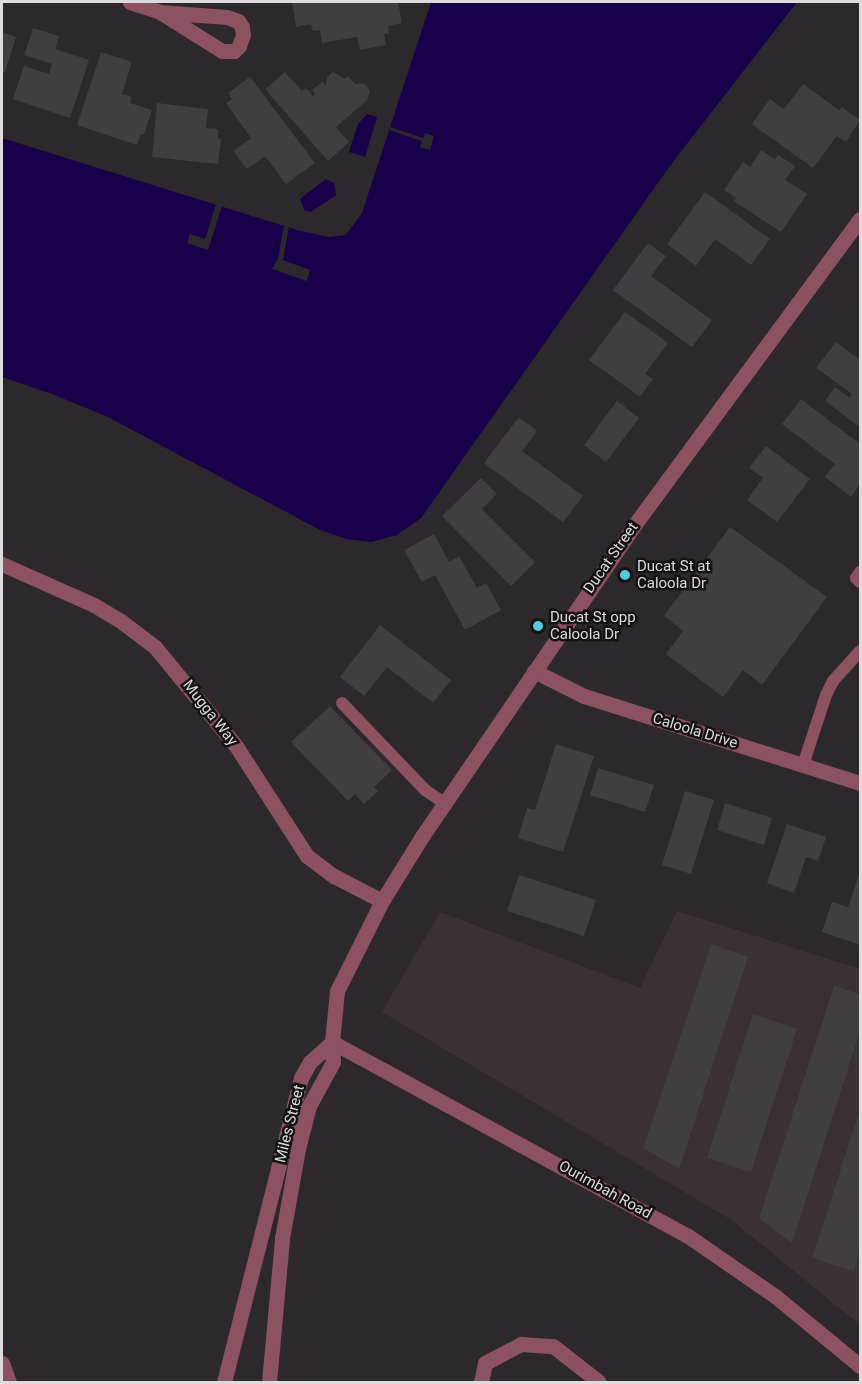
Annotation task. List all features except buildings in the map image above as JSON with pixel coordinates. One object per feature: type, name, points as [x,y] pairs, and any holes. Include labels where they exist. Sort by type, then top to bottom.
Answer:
[{"type":"street","points":[[130,2],[160,12],[222,51],[234,51],[239,46],[243,35],[243,27],[238,21],[227,17],[160,12]]},
{"type":"street","name":"Ducat Street","points":[[332,1042],[337,991],[382,901],[444,803],[635,524],[861,219]]},
{"type":"street","name":"Mugga Way","points":[[2,564],[94,605],[123,622],[155,647],[236,746],[308,856],[333,876],[382,901]]},
{"type":"street","name":"Caloola Drive","points":[[534,671],[584,696],[861,783]]},
{"type":"street","name":"Ourimbah Road","points":[[332,1042],[688,1236],[775,1296],[861,1366]]},
{"type":"street","name":"Miles Street","points":[[224,1383],[301,1078],[310,1062],[332,1042]]},
{"type":"street","name":"Miles Street","points":[[269,1383],[287,1204],[309,1106],[333,1062],[332,1042]]},
{"type":"street","points":[[481,1383],[485,1363],[521,1344],[553,1346],[599,1383]]},
{"type":"street","points":[[2,1364],[9,1383]]},
{"type":"lane","points":[[861,572],[856,578],[861,582]]},
{"type":"lane","points":[[803,765],[826,695],[833,681],[861,651]]},
{"type":"lane","points":[[342,703],[425,790],[444,803]]},
{"type":"shaded area","points":[[431,2],[797,2],[672,163],[421,518],[397,535],[371,542],[346,539],[320,530],[108,417],[2,377],[2,138],[297,230],[328,237],[346,235],[362,213]]},
{"type":"shaded area","points":[[367,114],[377,117],[365,157],[349,152],[358,124]]},
{"type":"shaded area","points":[[326,179],[334,183],[336,195],[311,212],[304,210],[300,199]]},
{"type":"shaded area","points":[[677,911],[860,969],[860,1325],[733,1221],[382,1012],[440,912],[640,988]]},
{"type":"pier","points":[[390,127],[423,138],[425,133],[434,136],[430,150],[420,147],[422,141],[389,130]]},
{"type":"pier","points":[[216,204],[222,206],[208,250],[187,243],[190,234],[205,239]]},
{"type":"pier","points":[[284,226],[289,226],[283,260],[310,270],[307,281],[272,269],[278,258]]},
{"type":"place","name":"Ducat St at Caloola Dr","points":[[625,575]]},
{"type":"place","name":"Ducat St opp Caloola Dr","points":[[538,626]]}]
